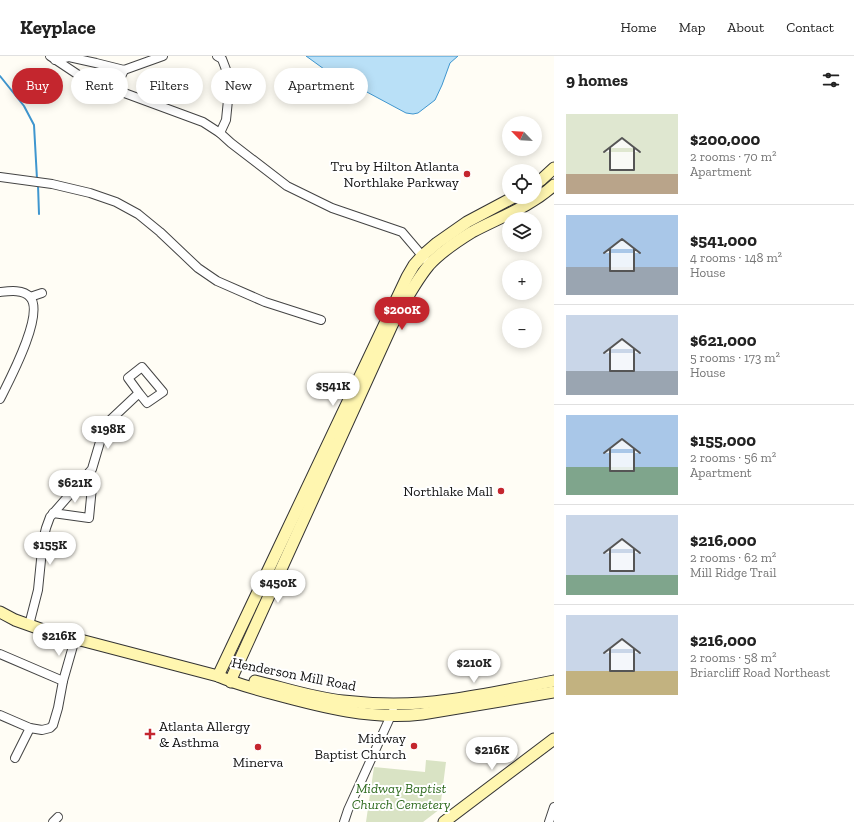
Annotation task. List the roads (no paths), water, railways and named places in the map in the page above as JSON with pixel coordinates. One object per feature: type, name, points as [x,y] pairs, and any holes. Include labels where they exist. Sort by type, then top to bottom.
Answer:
[{"type":"street","points":[[128,69],[163,56]]},
{"type":"street","points":[[217,56],[222,59],[230,80],[226,120],[220,133]]},
{"type":"street","points":[[53,58],[69,58],[116,68]]},
{"type":"street","points":[[53,58],[71,70]]},
{"type":"street","points":[[128,95],[203,122],[220,133],[287,186],[332,208],[402,232],[429,265]]},
{"type":"street","points":[[542,179],[554,168]]},
{"type":"street","points":[[0,177],[52,184],[90,193],[116,202],[138,214],[160,232],[198,268],[217,281],[265,302],[321,320]]},
{"type":"street","points":[[232,679],[392,325],[407,297],[429,265],[458,241],[531,203],[554,186]]},
{"type":"street","points":[[218,676],[414,265],[437,243],[467,222],[502,203]]},
{"type":"street","points":[[0,292],[22,292],[30,297],[33,304],[32,322],[24,347],[0,399]]},
{"type":"street","points":[[30,297],[42,293]]},
{"type":"street","points":[[142,367],[163,392],[147,403],[139,393],[128,378],[142,367]]},
{"type":"street","points":[[29,626],[38,590],[43,540],[50,517],[92,469],[105,425],[139,393]]},
{"type":"street","points":[[53,513],[90,518],[92,487],[87,483],[82,482]]},
{"type":"street","name":"Henderson Mill Road","points":[[0,612],[29,626],[75,639],[218,676],[343,701],[396,703],[450,700],[554,681]]},
{"type":"street","points":[[0,715],[30,728],[42,730],[50,728],[53,725],[63,681],[75,639]]},
{"type":"street","points":[[0,654],[63,681]]},
{"type":"street","name":"Henderson Mill Road","points":[[232,679],[310,704],[365,714],[390,716],[422,714],[554,692]]},
{"type":"street","points":[[344,822],[396,703]]},
{"type":"street","points":[[16,758],[30,728]]},
{"type":"street","points":[[444,822],[554,739]]},
{"type":"street","points":[[548,822],[554,807]]},
{"type":"water","points":[[306,56],[458,56],[450,63],[435,100],[418,113],[413,114],[406,113],[368,93],[368,68],[323,68]]},
{"type":"waterway","points":[[0,76],[24,106],[34,125],[37,179]]},
{"type":"waterway","points":[[38,185],[39,214]]},
{"type":"place","name":"Tru by Hilton Atlanta Northlake Parkway","points":[[467,174]]},
{"type":"place","name":"Northlake Mall","points":[[501,491]]},
{"type":"place","name":"Atlanta Allergy & Asthma","points":[[150,734]]},
{"type":"place","name":"Midway Baptist Church","points":[[414,746]]},
{"type":"place","name":"Minerva","points":[[258,747]]},
{"type":"park label","name":"Midway Baptist Church Cemetery","points":[[401,796]]}]
